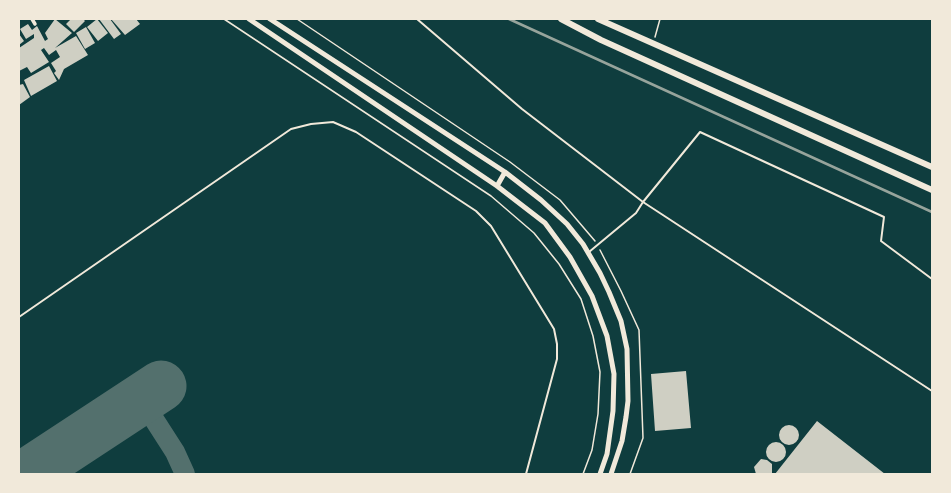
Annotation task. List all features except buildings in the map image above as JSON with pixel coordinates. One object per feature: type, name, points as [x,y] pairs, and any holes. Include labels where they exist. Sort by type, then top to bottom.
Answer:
[{"type":"highway","points":[[561,19],[601,40],[932,190]]},
{"type":"highway","points":[[598,19],[653,45],[932,167]]},
{"type":"main road","points":[[249,19],[497,186],[545,224],[570,257],[592,296],[607,336],[614,374],[613,411],[607,454],[600,474]]},
{"type":"main road","points":[[270,19],[505,172],[541,200],[567,224],[588,253],[600,273],[621,321],[627,350],[626,412],[622,441],[611,474]]},
{"type":"main road","points":[[497,186],[505,172]]},
{"type":"street","points":[[32,19],[35,24]]},
{"type":"lane","points":[[417,19],[522,109],[643,202],[932,391]]},
{"type":"lane","points":[[19,317],[291,129],[311,124],[333,122],[356,132],[476,211],[491,226],[554,329],[557,344],[557,359],[526,474]]},
{"type":"lane","points":[[588,253],[636,213],[643,202],[700,132],[884,217],[881,241],[932,280]]},
{"type":"path","points":[[224,19],[491,196],[534,233],[559,264],[582,299],[593,336],[600,372],[598,414],[592,450],[583,474]]},
{"type":"path","points":[[296,19],[510,162],[560,200],[595,241]]},
{"type":"path","points":[[653,45],[660,19]]},
{"type":"path","points":[[598,247],[622,291],[639,330],[643,438],[630,474]]},
{"type":"taxiway","points":[[141,399],[175,452],[185,474]]},
{"type":"runway","points":[[27,474],[161,386]]},
{"type":"railway","points":[[509,19],[932,212]]}]
